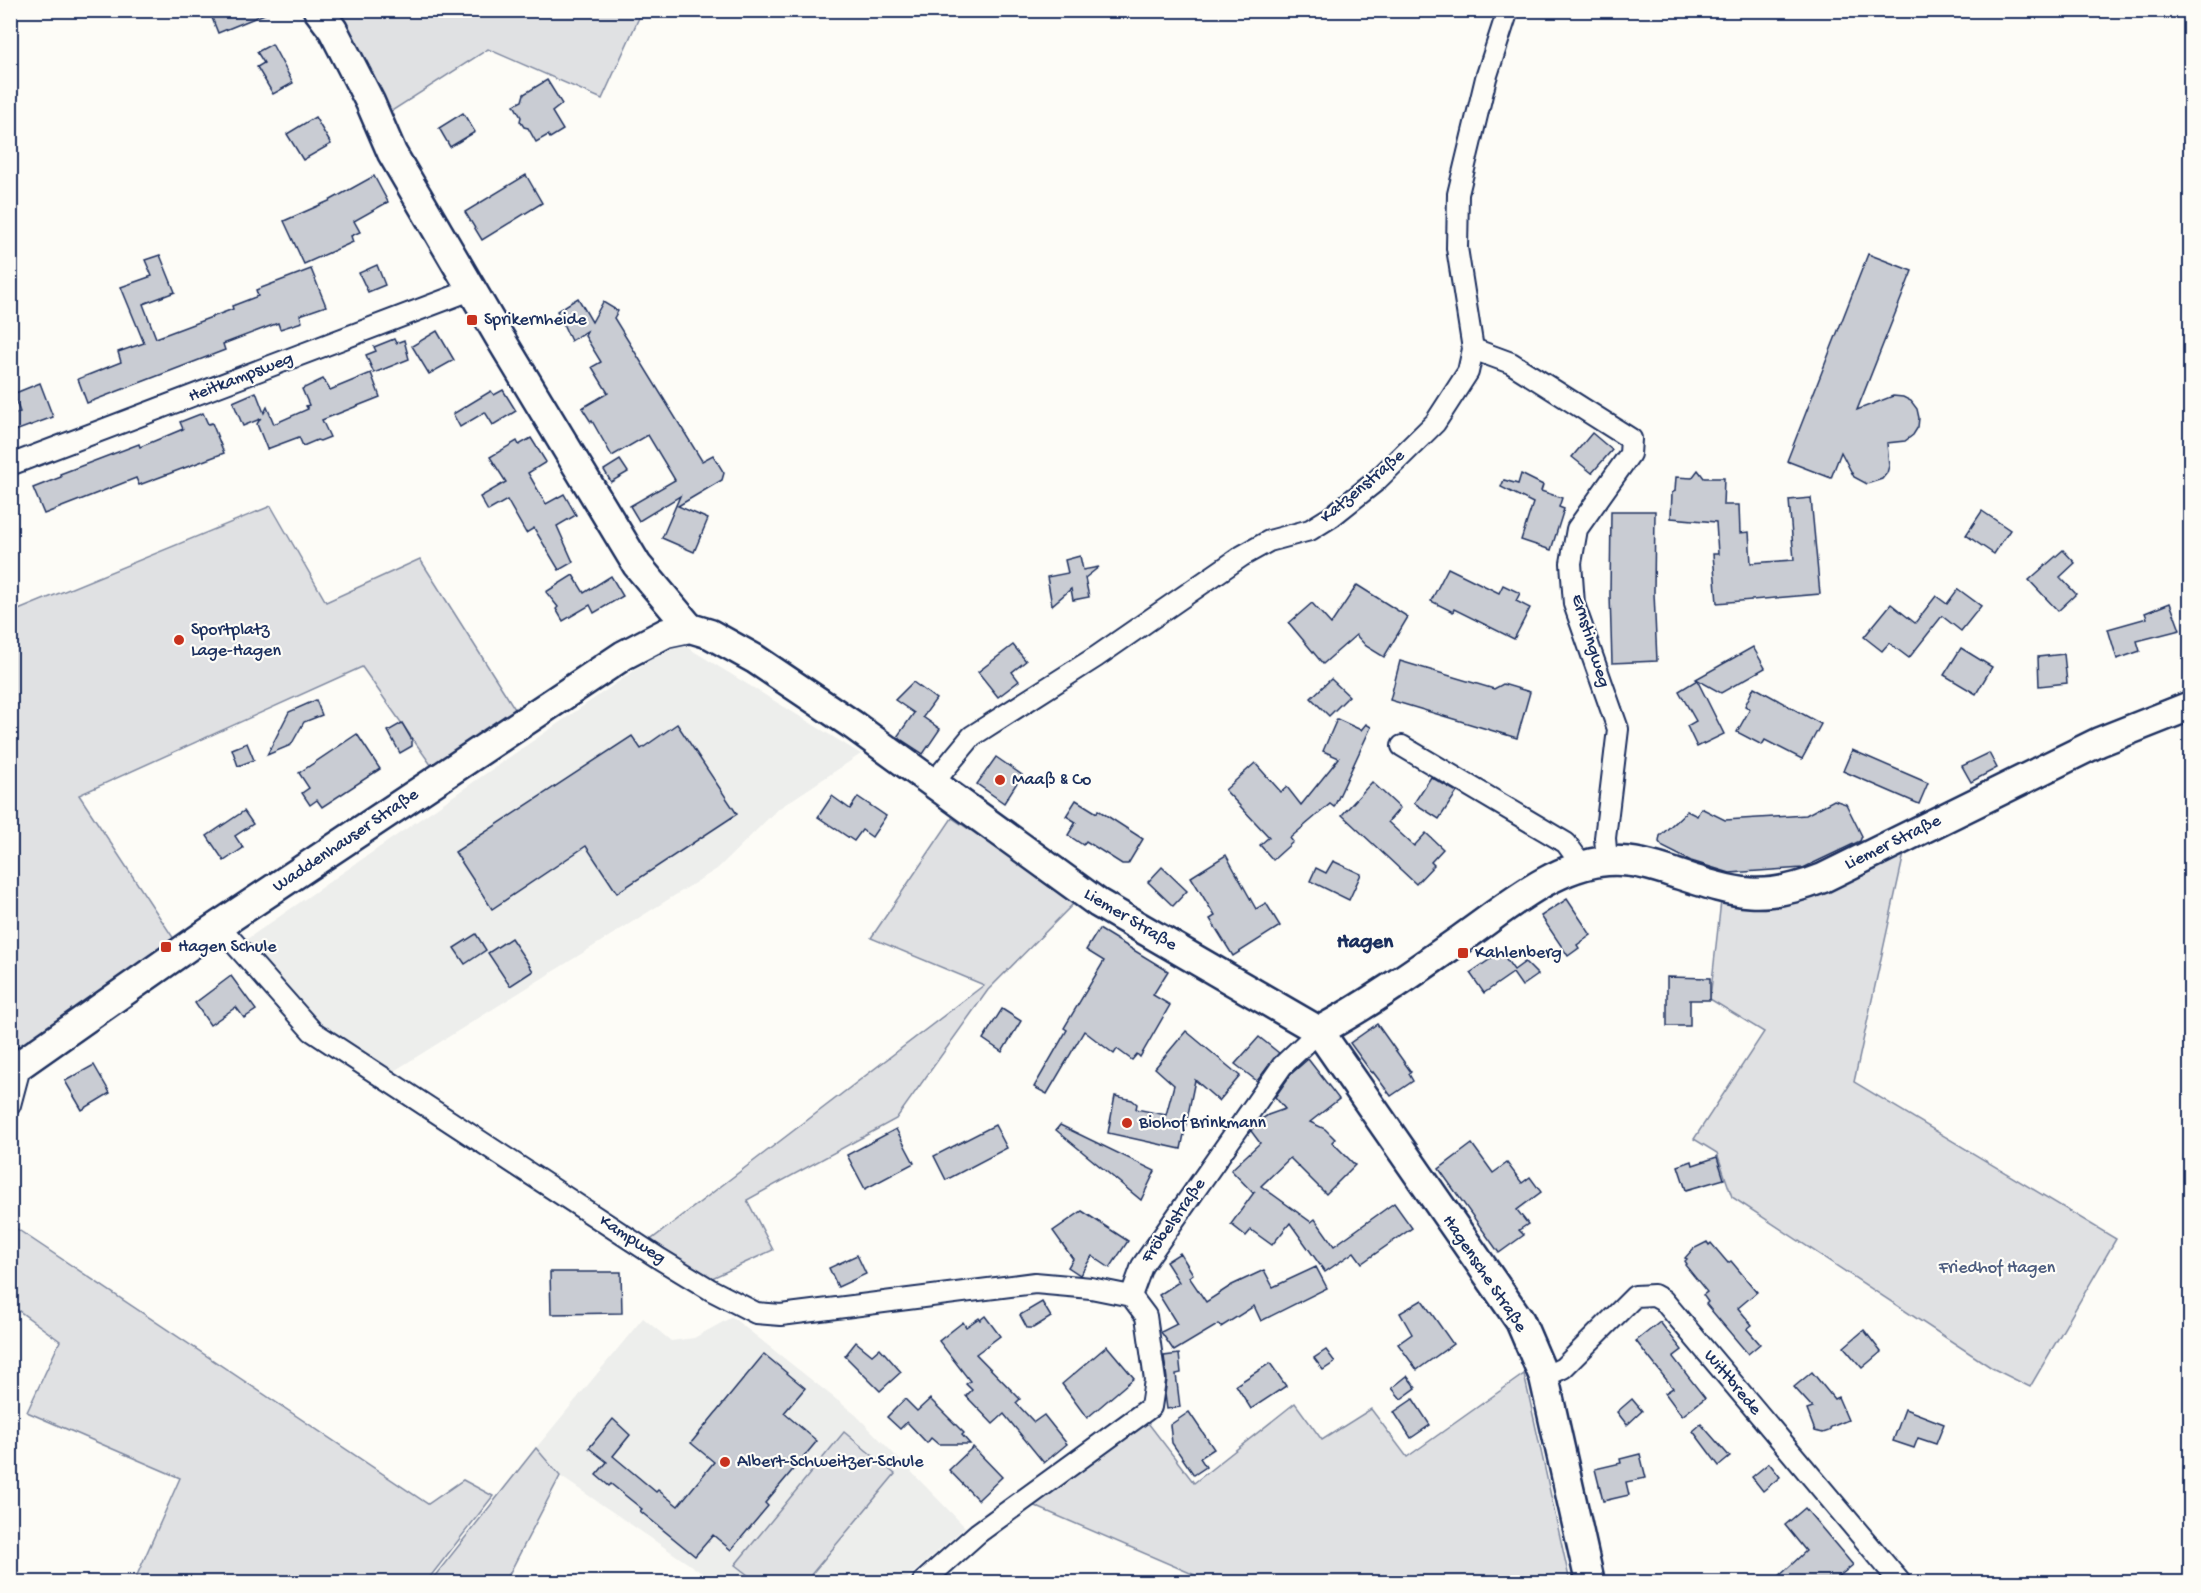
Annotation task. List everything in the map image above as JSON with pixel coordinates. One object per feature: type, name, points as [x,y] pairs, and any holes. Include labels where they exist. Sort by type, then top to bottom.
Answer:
[{"type":"main road","points":[[318,10],[333,30],[370,102],[392,153],[471,290],[637,565],[690,628]]},
{"type":"main road","name":"Liemer Straße","points":[[690,628],[710,634],[755,659],[933,783],[1098,903],[1319,1030],[1343,1018],[1542,884],[1594,863],[1628,861],[1650,865],[1720,888],[1747,893],[1774,893],[1799,887],[1823,878],[2098,742],[2190,706]]},
{"type":"main road","name":"Waddenhauser Straße","points":[[16,1066],[219,926],[624,655],[666,633],[690,628]]},
{"type":"main road","name":"Hagensche Straße","points":[[1319,1030],[1520,1321],[1544,1377],[1590,1582]]},
{"type":"street","name":"Katzenstraße","points":[[933,783],[972,736],[1096,657],[1242,556],[1269,541],[1310,530],[1331,517],[1376,482],[1435,423],[1468,372],[1473,349],[1457,248],[1458,194],[1486,78],[1508,10]]},
{"type":"street","name":"Heitkampsweg","points":[[10,465],[471,290]]},
{"type":"street","name":"Ernstingweg","points":[[1473,349],[1511,363],[1631,439],[1630,454],[1577,529],[1571,563],[1574,604],[1618,729],[1605,838],[1594,863]]},
{"type":"street","points":[[1402,746],[1566,843],[1594,863]]},
{"type":"street","name":"Kampweg","points":[[219,926],[312,1031],[660,1258],[711,1290],[756,1313],[781,1315],[1035,1283],[1091,1288],[1131,1296]]},
{"type":"street","name":"Fröbelstraße","points":[[1131,1296],[1142,1266],[1282,1066],[1319,1030]]},
{"type":"street","points":[[10,1105],[16,1066]]},
{"type":"street","name":"Wittbrede","points":[[1544,1377],[1563,1368],[1635,1296],[1653,1295],[1663,1300],[1900,1582]]},
{"type":"street","points":[[923,1582],[978,1533],[1150,1407],[1155,1380],[1146,1316],[1131,1296]]},
{"type":"shaded area","points":[[677,641],[861,754],[778,809],[717,869],[389,1074],[321,1029],[247,939]]},
{"type":"shaded area","name":"Albert-Schweitzer-Schule","points":[[732,1317],[856,1415],[965,1527],[903,1582],[715,1582],[560,1476],[536,1448],[643,1318],[671,1341],[694,1338]]},
{"type":"green space","points":[[331,11],[642,11],[602,99],[488,49],[384,116]]},
{"type":"green space","points":[[271,506],[326,602],[420,559],[520,717],[436,772],[362,667],[79,795],[176,942],[34,1041],[11,1053],[11,613]]},
{"type":"green space","points":[[952,818],[1076,901],[988,990],[896,1119],[747,1200],[773,1250],[710,1279],[648,1242],[984,985],[871,938]]},
{"type":"green space","name":"Friedhof Hagen","points":[[1905,849],[1854,1082],[2116,1239],[2030,1387],[1992,1368],[1732,1197],[1717,1153],[1694,1139],[1764,1032],[1710,999],[1721,901]]},
{"type":"green space","points":[[11,1225],[428,1504],[463,1480],[493,1496],[426,1582],[134,1582],[180,1478],[27,1412],[60,1341],[11,1305]]},
{"type":"green space","points":[[1524,1374],[1570,1582],[1211,1582],[1030,1504],[1139,1411],[1194,1483],[1295,1403],[1322,1440],[1371,1409],[1407,1457]]},
{"type":"green space","points":[[844,1432],[895,1474],[805,1582],[757,1582],[735,1565]]},
{"type":"green space","points":[[536,1448],[560,1476],[505,1582],[430,1582]]},
{"type":"building","points":[[209,10],[272,10],[272,11],[218,33]]},
{"type":"building","points":[[272,44],[293,83],[273,94],[257,67],[264,63],[257,52]]},
{"type":"building","points":[[547,80],[562,104],[552,112],[563,130],[550,138],[548,135],[536,142],[528,128],[524,127],[520,121],[521,117],[514,105],[522,101],[524,94]]},
{"type":"building","points":[[463,113],[475,132],[450,147],[439,128]]},
{"type":"building","points":[[315,117],[331,144],[303,160],[287,134]]},
{"type":"building","points":[[526,175],[542,203],[482,240],[465,212]]},
{"type":"building","points":[[374,176],[388,202],[354,221],[360,232],[351,236],[353,242],[304,264],[284,221],[329,201]]},
{"type":"building","points":[[1868,254],[1912,271],[1857,410],[1893,396],[1903,397],[1911,401],[1917,409],[1919,418],[1918,427],[1913,435],[1905,441],[1887,443],[1889,466],[1887,473],[1882,479],[1867,484],[1854,477],[1841,452],[1831,478],[1787,461]]},
{"type":"building","points":[[160,255],[175,292],[143,304],[156,338],[233,309],[232,306],[258,296],[256,290],[311,269],[326,306],[300,315],[302,322],[280,329],[278,323],[223,344],[225,350],[87,403],[78,379],[121,362],[118,352],[144,343],[121,287],[152,276],[145,260]]},
{"type":"building","points":[[377,265],[385,285],[368,292],[359,273]]},
{"type":"building","points":[[578,298],[592,322],[603,302],[618,311],[614,318],[702,461],[713,455],[724,473],[722,480],[678,506],[708,519],[694,552],[662,538],[680,496],[639,521],[630,506],[675,480],[648,435],[612,456],[582,408],[608,393],[592,367],[601,362],[585,336],[587,331],[571,341],[557,311]]},
{"type":"building","points":[[437,331],[454,360],[429,374],[412,346]]},
{"type":"building","points":[[394,339],[396,343],[404,340],[409,359],[374,373],[366,355],[376,351],[374,347]]},
{"type":"building","points":[[371,373],[380,397],[322,420],[330,437],[303,446],[299,437],[267,449],[257,424],[260,419],[243,426],[233,402],[256,392],[264,413],[267,407],[274,424],[308,409],[306,406],[309,405],[302,389],[323,379],[330,390]]},
{"type":"building","points":[[40,383],[53,417],[10,433],[10,416],[20,412],[13,394]]},
{"type":"building","points":[[503,390],[516,411],[493,425],[485,412],[460,427],[453,414],[491,391],[494,395]]},
{"type":"building","points":[[203,413],[208,424],[212,423],[224,453],[139,485],[136,478],[44,514],[33,488],[61,477],[60,474],[139,444],[140,447],[183,429],[180,422]]},
{"type":"building","points":[[1592,433],[1612,450],[1592,473],[1572,457]]},
{"type":"building","points":[[531,438],[546,462],[528,473],[546,504],[564,494],[576,515],[557,526],[573,562],[559,570],[534,528],[526,533],[507,500],[488,511],[480,497],[506,482],[490,457],[517,441],[519,445]]},
{"type":"building","points":[[620,460],[628,472],[611,482],[604,470]]},
{"type":"building","points":[[1698,470],[1704,478],[1724,478],[1723,505],[1739,505],[1740,533],[1749,532],[1751,563],[1794,560],[1789,500],[1811,498],[1820,594],[1717,603],[1713,554],[1718,554],[1716,522],[1671,518],[1672,493],[1675,491],[1676,477],[1692,478]]},
{"type":"building","points":[[1521,474],[1543,485],[1541,491],[1562,498],[1559,507],[1564,509],[1551,550],[1521,540],[1533,503],[1501,487],[1504,480],[1518,484]]},
{"type":"building","points":[[1611,511],[1655,511],[1654,593],[1657,661],[1612,663]]},
{"type":"building","points":[[1982,511],[2010,530],[1994,554],[1966,535]]},
{"type":"building","points":[[2063,550],[2075,563],[2060,577],[2076,594],[2058,611],[2029,580]]},
{"type":"building","points":[[1080,556],[1083,570],[1099,567],[1085,578],[1089,597],[1073,600],[1071,589],[1052,605],[1047,577],[1068,573],[1065,560]]},
{"type":"building","points":[[1448,568],[1499,593],[1503,585],[1520,593],[1516,601],[1530,608],[1514,639],[1454,609],[1453,612],[1431,601]]},
{"type":"building","points":[[573,575],[584,593],[611,576],[623,596],[594,613],[590,605],[563,621],[556,609],[558,607],[546,592]]},
{"type":"building","points":[[1357,585],[1408,617],[1384,657],[1366,646],[1356,635],[1323,664],[1289,623],[1312,603],[1331,624]]},
{"type":"building","points":[[1958,589],[1981,606],[1961,631],[1942,616],[1909,658],[1889,643],[1882,651],[1864,637],[1891,604],[1915,623],[1936,596],[1947,604]]},
{"type":"building","points":[[2170,603],[2180,630],[2137,641],[2140,651],[2117,659],[2108,629],[2147,618],[2145,613]]},
{"type":"building","points":[[1013,645],[1026,661],[1012,672],[1019,681],[998,697],[978,672]]},
{"type":"building","points":[[1753,647],[1765,668],[1721,693],[1696,679]]},
{"type":"building","points":[[1961,648],[1992,667],[1976,694],[1944,675]]},
{"type":"building","points":[[2064,654],[2067,683],[2039,686],[2038,657]]},
{"type":"building","points":[[1400,661],[1494,689],[1503,684],[1530,692],[1517,738],[1390,700]]},
{"type":"building","points":[[1331,679],[1349,696],[1329,716],[1311,698]]},
{"type":"building","points":[[1697,680],[1724,734],[1697,747],[1687,726],[1696,721],[1679,691]]},
{"type":"building","points":[[913,682],[936,699],[923,717],[940,729],[923,754],[897,737],[914,713],[895,700]]},
{"type":"building","points":[[1754,687],[1821,724],[1802,759],[1765,740],[1762,745],[1737,732],[1750,709],[1745,706]]},
{"type":"building","points":[[316,700],[322,715],[304,722],[291,745],[267,755],[289,712]]},
{"type":"building","points":[[1337,719],[1361,730],[1366,724],[1371,727],[1334,807],[1330,804],[1290,838],[1293,842],[1273,860],[1260,845],[1269,837],[1225,790],[1255,763],[1281,792],[1287,787],[1301,805],[1339,758],[1323,751]]},
{"type":"building","points":[[402,723],[412,740],[412,746],[400,753],[388,731]]},
{"type":"building","points":[[677,724],[737,814],[617,893],[586,846],[492,909],[455,852],[632,736],[641,749]]},
{"type":"building","points":[[357,734],[380,769],[322,807],[317,800],[310,805],[302,793],[309,788],[299,773]]},
{"type":"building","points":[[247,743],[254,760],[238,766],[232,749]]},
{"type":"building","points":[[1852,750],[1928,783],[1919,804],[1843,771]]},
{"type":"building","points":[[1989,753],[1997,768],[1971,782],[1962,766]]},
{"type":"building","name":"Maaß & Co","points":[[996,757],[1022,775],[1004,803],[977,784]]},
{"type":"building","points":[[1431,777],[1457,792],[1439,819],[1414,803]]},
{"type":"building","points":[[1372,782],[1400,808],[1388,822],[1414,846],[1426,833],[1443,849],[1431,862],[1434,865],[1416,884],[1342,815]]},
{"type":"building","points":[[832,796],[850,809],[858,797],[886,816],[872,837],[862,830],[854,841],[818,817]]},
{"type":"building","points":[[1076,800],[1097,813],[1098,810],[1143,839],[1128,864],[1122,864],[1086,841],[1083,845],[1068,835],[1076,822],[1066,816]]},
{"type":"building","points":[[1834,800],[1846,804],[1862,836],[1860,841],[1803,868],[1730,873],[1691,861],[1663,847],[1659,842],[1660,836],[1687,811],[1697,816],[1701,808],[1725,820],[1806,815]]},
{"type":"building","points":[[244,811],[253,824],[235,836],[243,848],[224,861],[207,836]]},
{"type":"building","points":[[1226,855],[1256,909],[1266,903],[1280,926],[1233,956],[1210,919],[1215,916],[1191,877]]},
{"type":"building","points":[[1333,861],[1361,874],[1349,900],[1310,881],[1316,868],[1326,873]]},
{"type":"building","points":[[1162,867],[1187,891],[1173,906],[1148,882]]},
{"type":"building","points":[[1567,899],[1591,935],[1577,945],[1579,948],[1568,956],[1541,916]]},
{"type":"building","points":[[1099,929],[1168,971],[1153,995],[1170,1005],[1140,1057],[1137,1054],[1132,1060],[1117,1049],[1114,1054],[1084,1031],[1047,1094],[1034,1087],[1067,1030],[1064,1028],[1104,961],[1086,950]]},
{"type":"building","points":[[476,934],[486,950],[465,964],[454,948]]},
{"type":"building","points":[[511,938],[533,971],[510,986],[488,953]]},
{"type":"building","points":[[1501,952],[1514,970],[1525,962],[1538,975],[1522,986],[1513,973],[1484,993],[1470,973]]},
{"type":"building","points":[[231,976],[256,1010],[244,1018],[236,1007],[210,1025],[195,1003]]},
{"type":"building","points":[[1667,977],[1710,978],[1710,1000],[1690,1000],[1690,1026],[1667,1026]]},
{"type":"building","points":[[1002,1009],[1021,1021],[1002,1052],[983,1039]]},
{"type":"building","points":[[1377,1024],[1411,1072],[1409,1074],[1413,1081],[1391,1096],[1350,1043]]},
{"type":"building","points":[[1186,1031],[1240,1076],[1219,1101],[1195,1080],[1181,1149],[1108,1133],[1115,1096],[1132,1100],[1137,1104],[1136,1109],[1166,1115],[1174,1085],[1155,1068]]},
{"type":"building","points":[[1259,1037],[1279,1053],[1257,1081],[1235,1064]]},
{"type":"building","points":[[1308,1059],[1339,1099],[1310,1122],[1325,1129],[1335,1139],[1332,1142],[1355,1165],[1326,1194],[1290,1158],[1261,1186],[1311,1222],[1315,1219],[1334,1246],[1394,1203],[1412,1228],[1362,1263],[1354,1252],[1325,1272],[1290,1223],[1272,1245],[1251,1230],[1246,1236],[1231,1224],[1255,1191],[1253,1193],[1231,1170],[1260,1143],[1251,1131],[1257,1122],[1285,1109],[1275,1097],[1291,1074]]},
{"type":"building","points":[[94,1065],[110,1093],[82,1110],[65,1081]]},
{"type":"building","points":[[995,1125],[1007,1148],[946,1180],[934,1156]]},
{"type":"building","points":[[1060,1125],[1155,1171],[1141,1200],[1056,1130]]},
{"type":"building","points":[[896,1129],[914,1163],[865,1189],[847,1155]]},
{"type":"building","points":[[1472,1144],[1493,1173],[1507,1163],[1522,1183],[1530,1177],[1541,1192],[1517,1210],[1528,1224],[1519,1230],[1524,1235],[1499,1253],[1439,1169]]},
{"type":"building","points":[[1717,1157],[1724,1179],[1686,1190],[1678,1166],[1692,1161],[1693,1165]]},
{"type":"building","points":[[1082,1211],[1128,1241],[1110,1268],[1092,1256],[1080,1275],[1068,1267],[1073,1259],[1053,1231]]},
{"type":"building","points":[[1707,1242],[1709,1245],[1711,1243],[1728,1263],[1731,1261],[1757,1292],[1738,1308],[1752,1325],[1747,1329],[1760,1344],[1748,1354],[1706,1304],[1708,1302],[1703,1295],[1707,1292],[1685,1265],[1687,1259],[1685,1258],[1693,1249]]},
{"type":"building","points":[[1180,1253],[1193,1274],[1189,1277],[1206,1302],[1232,1285],[1264,1270],[1273,1287],[1316,1267],[1327,1288],[1261,1321],[1254,1306],[1221,1327],[1219,1324],[1174,1351],[1161,1332],[1177,1324],[1159,1295],[1179,1282],[1166,1262]]},
{"type":"building","points":[[857,1255],[866,1274],[838,1287],[829,1268]]},
{"type":"building","points":[[550,1272],[621,1272],[622,1313],[551,1314]]},
{"type":"building","points":[[1422,1300],[1453,1344],[1417,1370],[1398,1344],[1412,1334],[1400,1313]]},
{"type":"building","points":[[1042,1302],[1051,1317],[1033,1328],[1027,1328],[1020,1315]]},
{"type":"building","points":[[985,1316],[1000,1336],[976,1354],[1020,1399],[1016,1403],[1034,1422],[1044,1415],[1067,1444],[1044,1463],[1004,1414],[993,1424],[966,1396],[972,1390],[966,1384],[970,1381],[939,1341],[963,1322],[966,1327]]},
{"type":"building","points":[[1660,1322],[1682,1350],[1673,1357],[1705,1398],[1682,1416],[1665,1393],[1673,1388],[1636,1341]]},
{"type":"building","points":[[1864,1330],[1881,1352],[1862,1368],[1844,1347]]},
{"type":"building","points":[[856,1342],[872,1355],[880,1348],[901,1372],[880,1391],[845,1356]]},
{"type":"building","points":[[1107,1346],[1134,1378],[1087,1418],[1062,1384]]},
{"type":"building","points":[[1326,1350],[1335,1362],[1323,1370],[1314,1358]]},
{"type":"building","points":[[764,1354],[805,1388],[784,1413],[817,1441],[765,1503],[768,1506],[731,1550],[713,1535],[695,1556],[640,1511],[642,1509],[596,1475],[607,1462],[589,1448],[613,1419],[630,1435],[613,1456],[656,1492],[658,1490],[678,1506],[714,1462],[691,1443]]},
{"type":"building","points":[[1179,1354],[1181,1373],[1176,1374],[1180,1407],[1167,1409],[1164,1356]]},
{"type":"building","points":[[1270,1363],[1286,1386],[1251,1409],[1236,1385]]},
{"type":"building","points":[[1812,1372],[1834,1399],[1838,1397],[1848,1420],[1823,1433],[1815,1431],[1807,1410],[1813,1408],[1794,1387]]},
{"type":"building","points":[[1407,1376],[1416,1388],[1401,1399],[1392,1388]]},
{"type":"building","points":[[905,1399],[917,1411],[930,1399],[964,1433],[962,1435],[970,1444],[938,1444],[931,1438],[927,1443],[907,1422],[900,1429],[887,1417]]},
{"type":"building","points":[[1413,1399],[1430,1425],[1411,1438],[1394,1412]]},
{"type":"building","points":[[1632,1399],[1642,1411],[1627,1425],[1617,1412]]},
{"type":"building","points":[[1905,1409],[1944,1424],[1936,1444],[1918,1438],[1914,1448],[1893,1441]]},
{"type":"building","points":[[1189,1412],[1214,1449],[1200,1458],[1206,1467],[1194,1475],[1172,1443],[1170,1425]]},
{"type":"building","points":[[1701,1424],[1730,1457],[1719,1466],[1693,1431]]},
{"type":"building","points":[[973,1447],[1002,1477],[978,1500],[949,1470]]},
{"type":"building","points":[[1640,1454],[1646,1478],[1626,1482],[1629,1495],[1603,1501],[1595,1469],[1621,1463],[1620,1459]]},
{"type":"building","points":[[1769,1463],[1780,1477],[1763,1491],[1752,1477]]},
{"type":"building","points":[[1805,1508],[1853,1565],[1832,1582],[1773,1582],[1806,1551],[1785,1525]]},
{"type":"place","name":"Sprikernheide","points":[[472,320]]},
{"type":"place","name":"Sportplatz Lage-Hagen","points":[[179,640]]},
{"type":"place","name":"Maaß & Co","points":[[1000,780]]},
{"type":"place","name":"Hagen Schule","points":[[166,947]]},
{"type":"place","name":"Kahlenberg","points":[[1463,953]]},
{"type":"place","name":"Biohof Brinkmann","points":[[1127,1123]]},
{"type":"place","name":"Albert-Schweitzer-Schule","points":[[725,1462]]},
{"type":"district","name":"Hagen","points":[[1365,943]]}]
